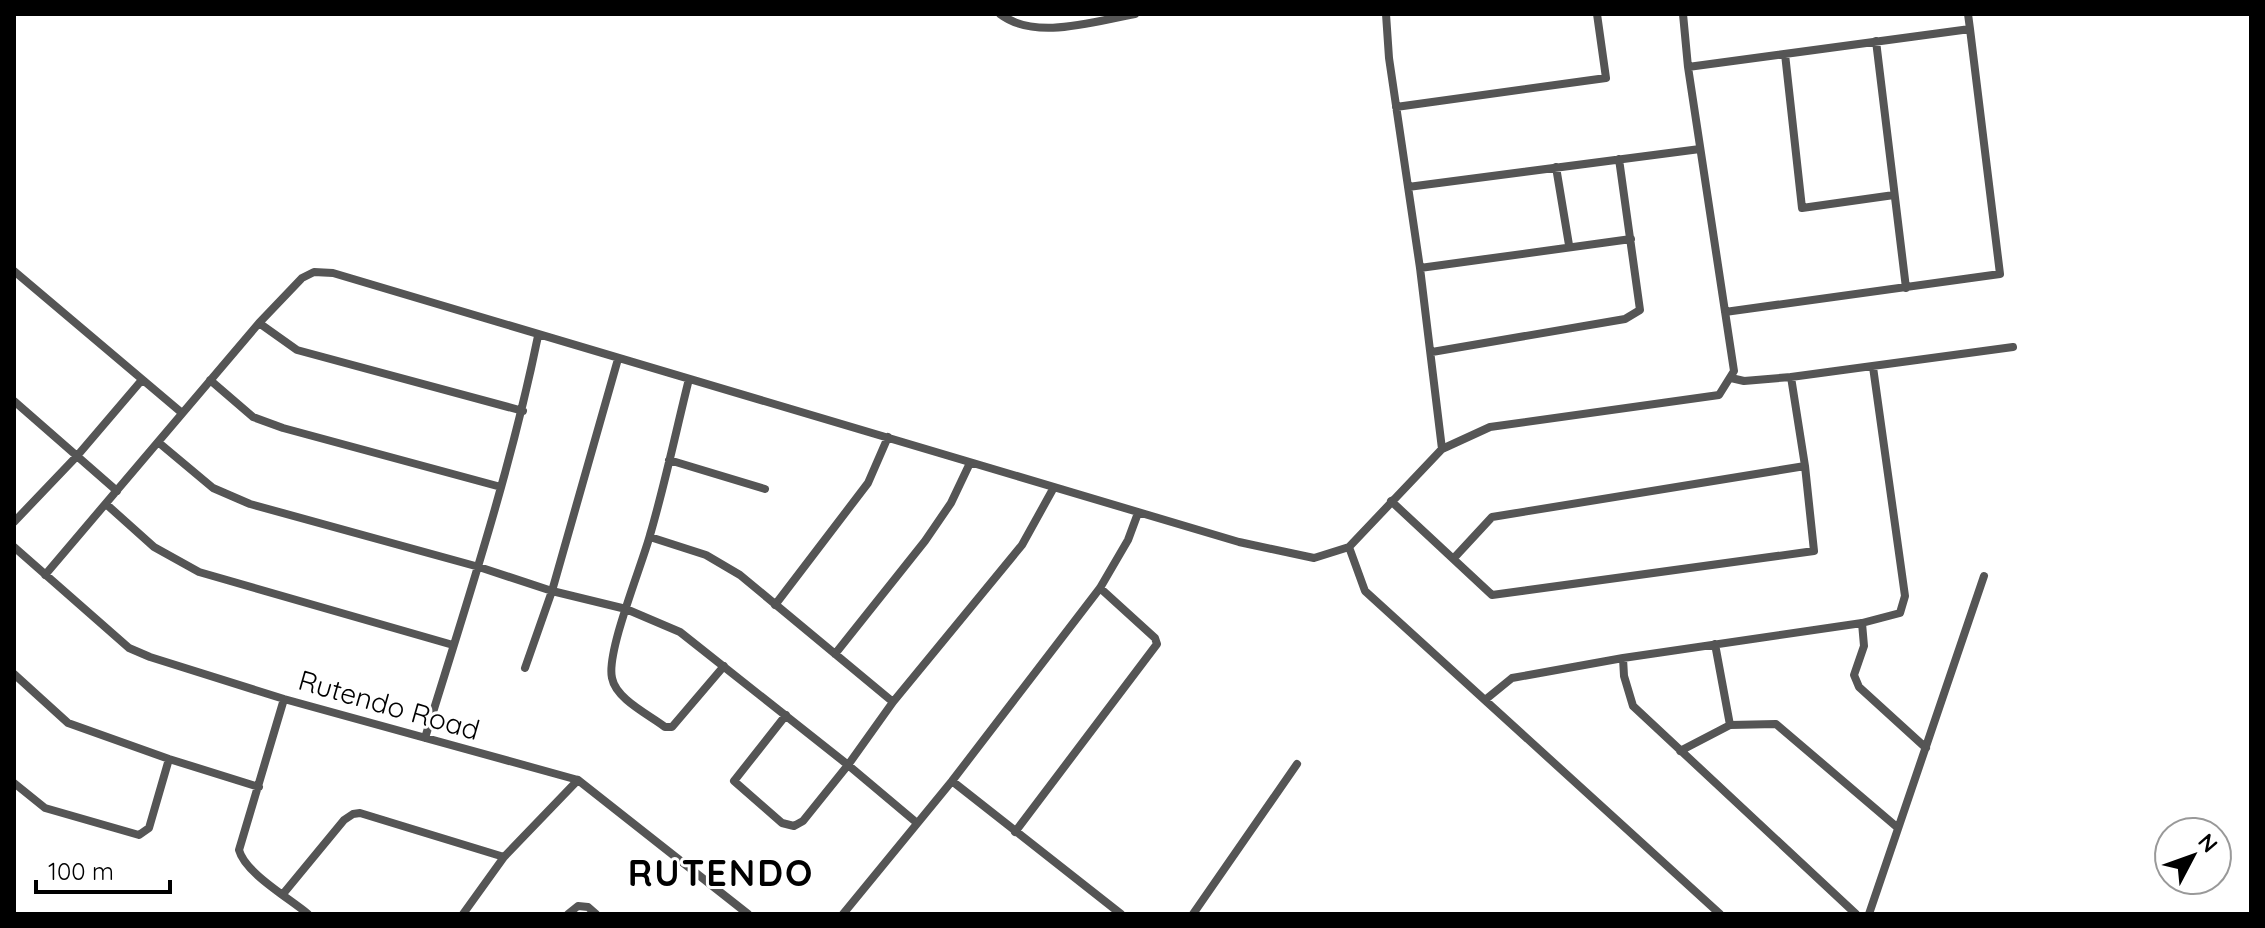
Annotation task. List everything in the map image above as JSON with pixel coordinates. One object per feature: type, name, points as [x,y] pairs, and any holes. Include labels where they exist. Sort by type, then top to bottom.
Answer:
[{"type":"street","points":[[1000,14],[1010,22],[1036,27],[1135,14]]},
{"type":"street","points":[[1060,14],[1062,26]]},
{"type":"street","points":[[1386,14],[1396,107],[1432,352],[1442,449]]},
{"type":"street","points":[[1396,107],[1606,78],[1597,14]]},
{"type":"street","points":[[45,575],[259,323],[302,278],[314,272],[333,273],[1239,542],[1314,558],[1349,547],[1442,449],[1490,427],[1719,395],[1731,378],[1734,371],[1688,67],[1683,14]]},
{"type":"street","points":[[1725,312],[2000,274],[1968,14]]},
{"type":"street","points":[[1688,67],[1970,29]]},
{"type":"street","points":[[1876,41],[1906,288]]},
{"type":"street","points":[[1785,54],[1802,208],[1894,195]]},
{"type":"street","points":[[1408,187],[1700,149]]},
{"type":"street","points":[[1432,352],[1625,319],[1640,310],[1619,159]]},
{"type":"street","points":[[1556,167],[1569,245]]},
{"type":"street","points":[[1420,268],[1569,245],[1631,239]]},
{"type":"street","points":[[14,271],[182,413]]},
{"type":"street","points":[[259,323],[297,350],[523,411]]},
{"type":"street","points":[[425,738],[479,567],[523,411],[538,336]]},
{"type":"street","points":[[1731,378],[1744,381],[1791,377],[2013,347]]},
{"type":"street","points":[[525,668],[552,591],[618,359]]},
{"type":"street","points":[[1485,700],[1512,678],[1623,658],[1862,623],[1900,613],[1905,596],[1873,367]]},
{"type":"street","points":[[1391,501],[1492,595],[1814,551],[1791,377]]},
{"type":"street","points":[[689,379],[650,537],[626,609],[611,668],[612,680],[619,693],[665,727],[672,727],[724,666]]},
{"type":"street","points":[[210,380],[253,417],[283,428],[501,487]]},
{"type":"street","points":[[14,522],[77,456],[141,381]]},
{"type":"street","points":[[14,401],[117,491]]},
{"type":"street","points":[[775,605],[868,483],[888,437]]},
{"type":"street","points":[[158,442],[213,488],[250,504],[479,567],[552,591],[626,609],[680,632],[917,823]]},
{"type":"street","points":[[669,460],[765,489]]},
{"type":"street","points":[[835,654],[925,541],[951,503],[970,463]]},
{"type":"street","points":[[1454,558],[1492,517],[1805,466]]},
{"type":"street","points":[[786,715],[734,781],[782,823],[794,826],[803,821],[893,702],[1022,545],[1053,489]]},
{"type":"street","points":[[106,504],[154,547],[199,572],[453,645]]},
{"type":"street","points":[[843,914],[952,781],[1100,588],[1128,540],[1138,513]]},
{"type":"street","points":[[650,537],[706,555],[740,575],[893,702]]},
{"type":"street","name":"Rutendo Road","points":[[14,547],[129,648],[150,657],[284,699],[578,780],[748,914]]},
{"type":"street","points":[[1349,547],[1365,591],[1720,914]]},
{"type":"street","points":[[1869,914],[1984,576]]},
{"type":"street","points":[[1015,832],[1157,644],[1155,638],[1100,588]]},
{"type":"street","points":[[1862,623],[1864,646],[1854,675],[1859,687],[1926,748]]},
{"type":"street","points":[[1715,644],[1730,725]]},
{"type":"street","points":[[1623,658],[1624,676],[1633,706],[1856,914]]},
{"type":"street","points":[[14,674],[68,723],[259,787]]},
{"type":"street","points":[[284,699],[239,850],[242,861],[308,914]]},
{"type":"street","points":[[1680,751],[1730,725],[1776,724],[1898,828]]},
{"type":"street","points":[[14,783],[45,808],[139,835],[149,828],[169,759]]},
{"type":"street","points":[[1193,914],[1297,764]]},
{"type":"street","points":[[463,914],[504,857],[578,780]]},
{"type":"street","points":[[952,781],[1121,914]]},
{"type":"street","points":[[283,894],[344,820],[353,814],[360,813],[504,857]]},
{"type":"street","points":[[568,914],[578,906],[588,907],[596,914]]},
{"type":"district","name":"RUTENDO","points":[[721,873]]}]
